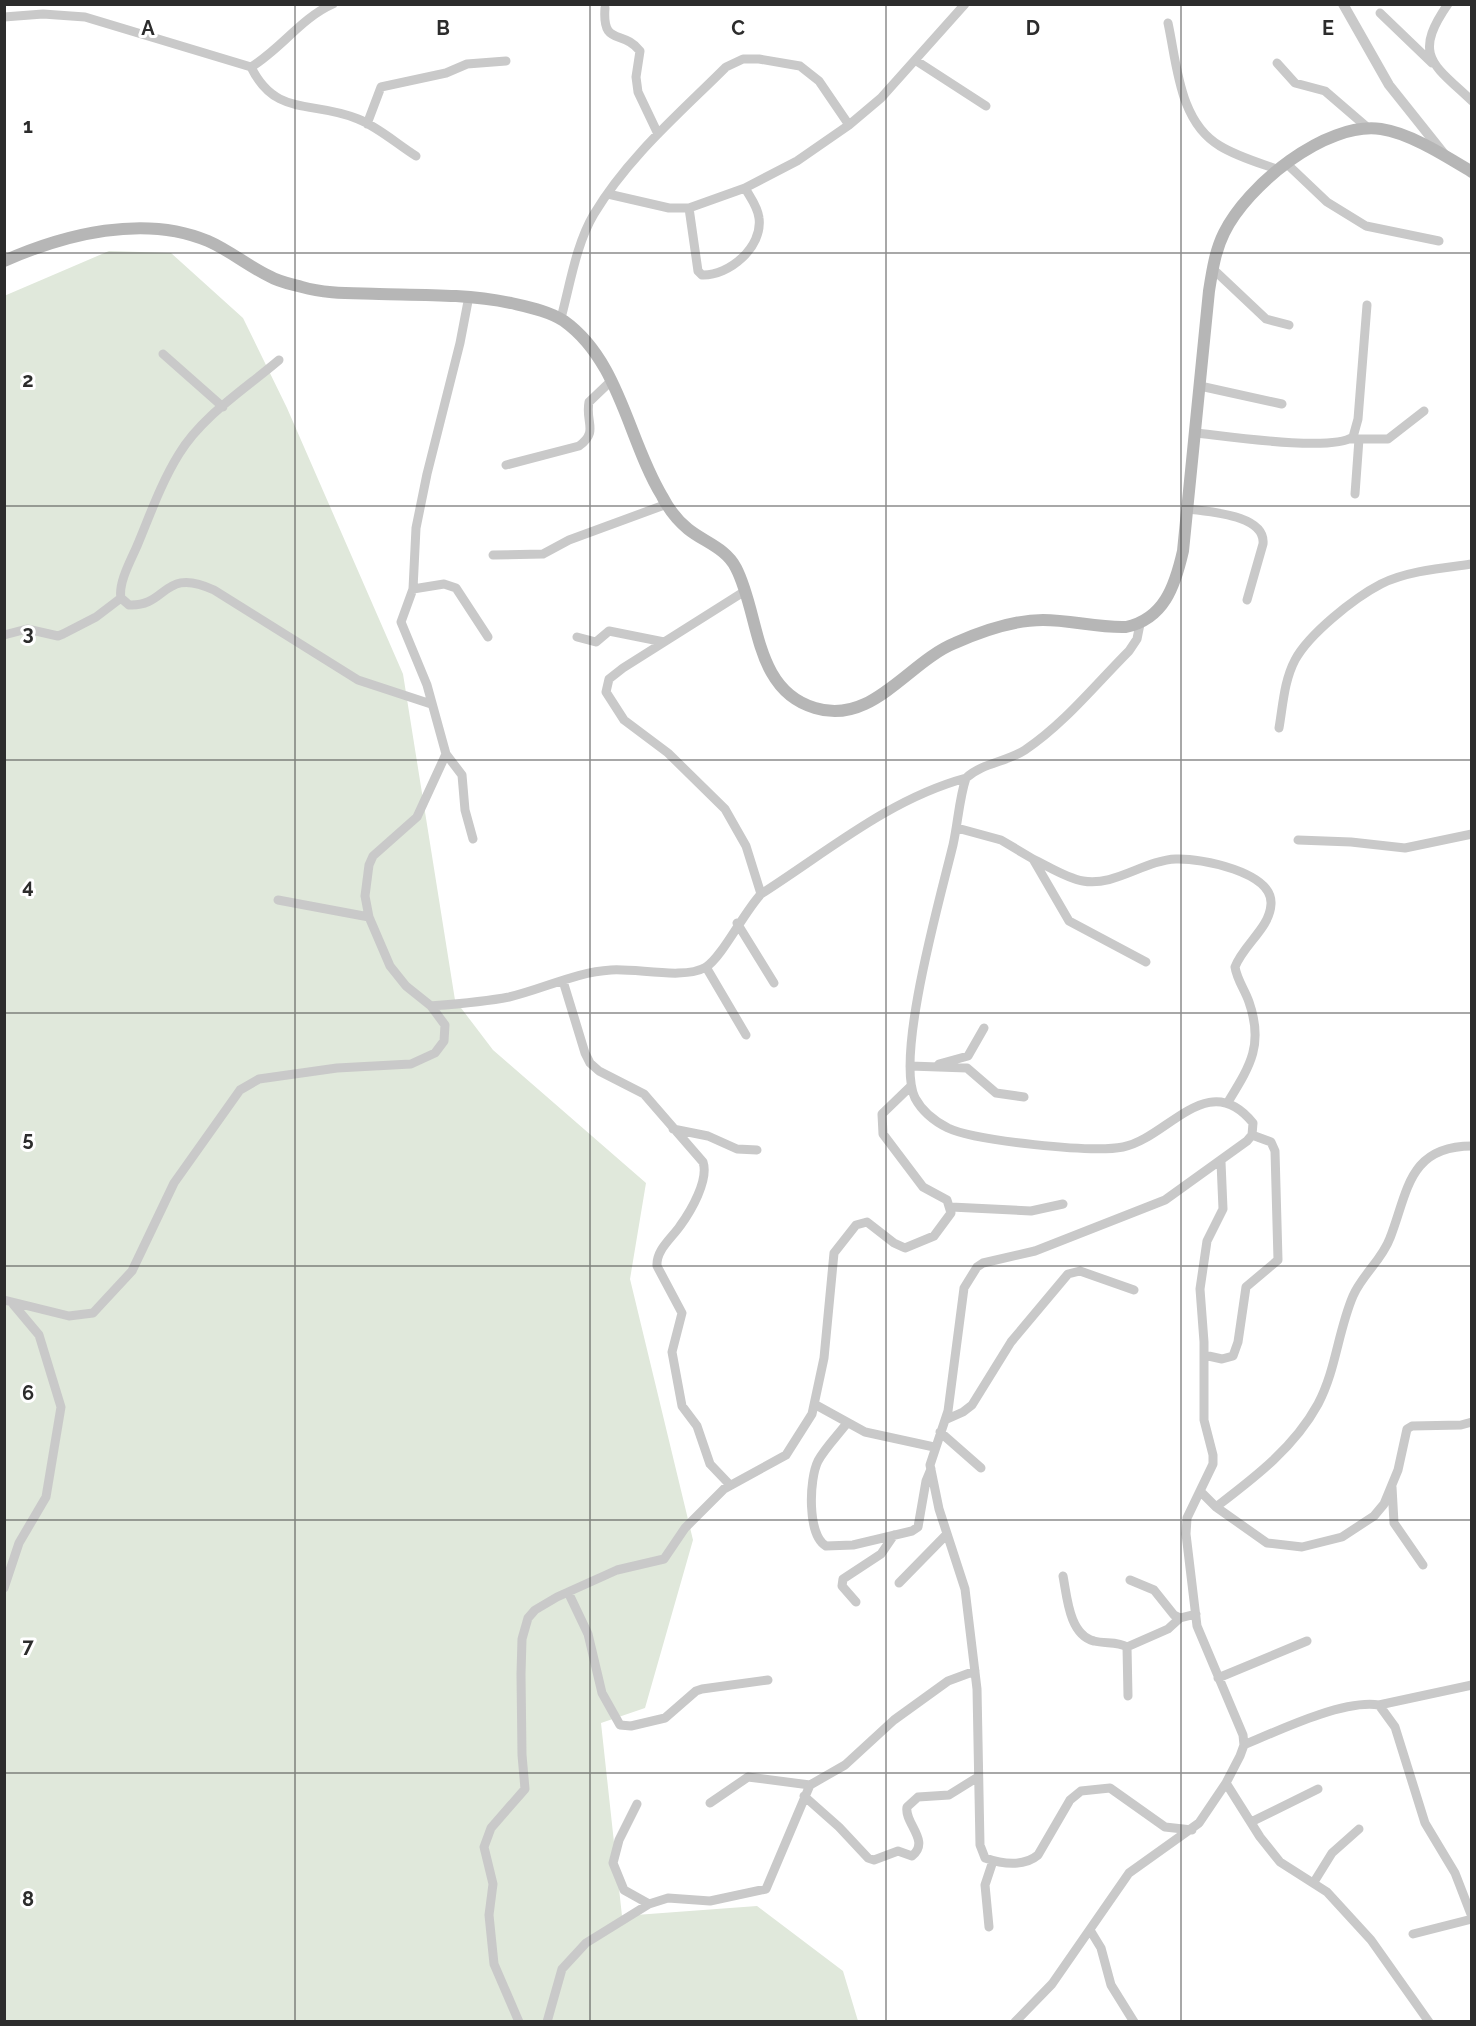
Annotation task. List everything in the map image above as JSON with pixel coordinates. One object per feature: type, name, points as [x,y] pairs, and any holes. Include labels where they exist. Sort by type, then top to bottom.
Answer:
[{"type":"main road","points":[[4,261],[62,240],[101,231],[143,230],[179,233],[209,242],[273,279],[312,290],[469,296],[529,307],[561,318],[579,333],[591,348],[611,381],[667,504],[686,528],[722,551],[734,563],[745,591],[758,641],[774,676],[803,703],[817,710],[852,710],[869,702],[937,651],[1002,626],[1041,620],[1107,627],[1140,624],[1152,617],[1164,605],[1172,590],[1183,551],[1213,269],[1220,242],[1233,218],[1283,167],[1322,141],[1353,130],[1368,128],[1399,134],[1472,172]]},
{"type":"street","points":[[251,67],[264,60],[309,18],[333,4]]},
{"type":"street","points":[[608,195],[669,208],[688,208],[745,188],[797,161],[849,125],[881,98],[965,4]]},
{"type":"street","points":[[1432,63],[1429,36],[1448,4]]},
{"type":"street","points":[[1342,5],[1389,85],[1446,157]]},
{"type":"street","points":[[605,8],[605,27],[608,33],[635,45],[640,51],[636,77],[638,92],[658,134]]},
{"type":"street","points":[[4,17],[50,9],[94,19],[251,67],[266,92],[280,100],[345,115],[367,124],[416,156]]},
{"type":"street","points":[[1380,14],[1472,101]]},
{"type":"street","points":[[1168,23],[1182,89],[1195,123],[1207,137],[1220,147],[1283,167],[1327,202],[1366,226],[1438,241]]},
{"type":"street","points":[[561,318],[585,234],[608,195],[643,149],[726,67],[743,59],[759,58],[800,66],[812,73],[849,125]]},
{"type":"street","points":[[915,60],[986,106]]},
{"type":"street","points":[[367,124],[381,87],[446,73],[473,63],[506,61]]},
{"type":"street","points":[[1277,63],[1295,83],[1325,91],[1368,128]]},
{"type":"street","points":[[688,208],[698,270],[702,276],[710,276],[738,263],[757,233],[759,217],[745,188]]},
{"type":"street","points":[[1213,269],[1266,319],[1278,324],[1289,325]]},
{"type":"street","points":[[469,296],[416,528],[413,589],[403,614],[402,629],[422,668],[431,704],[442,730],[446,754],[462,776],[465,810],[473,839]]},
{"type":"street","points":[[1355,494],[1355,439],[1367,304]]},
{"type":"street","points":[[163,354],[224,407]]},
{"type":"street","points":[[279,360],[194,433],[174,462],[121,588],[121,598],[129,605],[138,606],[183,581],[194,581],[358,680],[431,704]]},
{"type":"street","points":[[506,465],[579,446],[587,440],[591,432],[589,402],[611,381]]},
{"type":"street","points":[[1200,386],[1282,404]]},
{"type":"street","points":[[1196,433],[1266,441],[1337,442],[1355,439],[1388,439],[1424,411]]},
{"type":"street","points":[[493,555],[543,554],[569,540],[667,504]]},
{"type":"street","points":[[1189,509],[1243,519],[1259,529],[1264,537],[1263,544],[1247,600]]},
{"type":"street","points":[[1279,728],[1286,682],[1294,661],[1307,640],[1322,627],[1381,584],[1443,568],[1472,564]]},
{"type":"street","points":[[413,589],[444,584],[456,588],[488,637]]},
{"type":"street","points":[[745,591],[609,679],[606,692],[624,720],[668,753],[725,809],[746,846],[760,894]]},
{"type":"street","points":[[4,635],[27,630],[63,634],[96,617],[121,598]]},
{"type":"street","points":[[431,1006],[508,997],[590,972],[608,970],[693,972],[706,967],[717,957],[737,923],[760,894],[845,836],[879,816],[948,783],[966,778],[978,770],[1018,754],[1055,725],[1129,651],[1137,639],[1140,624]]},
{"type":"street","points":[[577,638],[596,642],[605,633],[614,631],[637,639],[663,642]]},
{"type":"street","points":[[9,1302],[69,1316],[85,1315],[98,1309],[132,1271],[163,1202],[190,1158],[240,1090],[248,1084],[259,1079],[337,1068],[411,1064],[435,1053],[444,1041],[445,1025],[431,1006],[406,986],[390,966],[369,917],[365,896],[369,865],[373,856],[417,817],[446,754]]},
{"type":"street","points":[[966,778],[957,828],[916,1005],[910,1066],[911,1086],[921,1108],[947,1128],[1033,1145],[1124,1147],[1156,1132],[1199,1104],[1228,1102],[1252,1123],[1252,1135],[1221,1162],[1176,1193],[1151,1207],[1035,1251],[1011,1258],[992,1260],[977,1267],[964,1288],[945,1420],[930,1457],[939,1509],[965,1589],[975,1671],[980,1845],[985,1858],[993,1861],[1016,1863],[1032,1860],[1038,1855],[1070,1800],[1081,1791],[1110,1788],[1165,1827],[1192,1830]]},
{"type":"street","points":[[957,828],[1001,840],[1033,859],[1083,881],[1107,879],[1175,859],[1231,869],[1256,878],[1265,885],[1271,897],[1270,911],[1235,967],[1254,1020],[1254,1054],[1228,1102]]},
{"type":"street","points":[[1298,840],[1351,842],[1405,848],[1472,834]]},
{"type":"street","points":[[1033,859],[1069,921],[1146,962]]},
{"type":"street","points":[[278,900],[369,917]]},
{"type":"street","points":[[737,923],[774,983]]},
{"type":"street","points":[[706,967],[746,1035]]},
{"type":"street","points":[[563,981],[590,1063],[644,1094],[703,1162],[705,1174],[684,1221],[659,1252],[657,1266],[682,1313],[672,1352],[682,1406],[697,1426],[710,1464],[730,1485]]},
{"type":"street","points":[[935,1067],[945,1061],[964,1059],[968,1056],[984,1028]]},
{"type":"street","points":[[910,1066],[967,1068],[996,1094],[1024,1097]]},
{"type":"street","points":[[519,2022],[494,1964],[489,1915],[493,1884],[484,1856],[484,1847],[491,1828],[525,1789],[522,1755],[521,1674],[524,1627],[535,1610],[568,1593],[617,1570],[664,1559],[685,1528],[730,1485],[753,1475],[786,1455],[816,1405],[825,1348],[834,1253],[856,1225],[862,1222],[867,1222],[900,1246],[910,1247],[940,1231],[950,1219],[951,1207],[947,1200],[923,1187],[883,1134],[882,1114],[911,1086]]},
{"type":"street","points":[[673,1129],[708,1136],[737,1149],[757,1150]]},
{"type":"street","points":[[1204,1355],[1222,1359],[1233,1356],[1238,1342],[1246,1287],[1278,1260],[1275,1151],[1271,1142],[1252,1135]]},
{"type":"street","points":[[1216,1507],[1265,1469],[1293,1440],[1319,1403],[1331,1374],[1352,1299],[1389,1240],[1406,1188],[1419,1164],[1450,1148],[1472,1146]]},
{"type":"street","points":[[1015,2022],[1052,1984],[1135,1866],[1192,1830],[1226,1783],[1244,1745],[1239,1724],[1200,1638],[1186,1526],[1210,1474],[1213,1455],[1204,1420],[1204,1355],[1200,1283],[1207,1241],[1222,1209],[1221,1162]]},
{"type":"street","points":[[951,1207],[1031,1211],[1063,1204]]},
{"type":"street","points":[[945,1420],[972,1405],[1005,1349],[1068,1274],[1080,1271],[1134,1290]]},
{"type":"street","points":[[4,1588],[19,1543],[46,1497],[61,1407],[39,1335],[9,1302]]},
{"type":"street","points":[[816,1405],[865,1432],[934,1448]]},
{"type":"street","points":[[1201,1492],[1216,1507],[1260,1539],[1290,1548],[1342,1537],[1379,1511],[1392,1484],[1407,1429],[1412,1426],[1461,1425],[1472,1422]]},
{"type":"street","points":[[847,1423],[817,1466],[811,1512],[819,1540],[832,1547],[894,1535],[918,1527],[926,1480],[931,1469]]},
{"type":"street","points":[[940,1432],[981,1468]]},
{"type":"street","points":[[1392,1484],[1393,1517],[1396,1528],[1423,1565]]},
{"type":"street","points":[[1379,1511],[1393,1517]]},
{"type":"street","points":[[899,1583],[947,1534]]},
{"type":"street","points":[[856,1602],[842,1586],[843,1579],[881,1554],[894,1535]]},
{"type":"street","points":[[1062,1576],[1071,1618],[1082,1633],[1093,1641],[1127,1647],[1168,1629],[1180,1618],[1196,1614]]},
{"type":"street","points":[[1130,1580],[1154,1590],[1174,1615],[1180,1618]]},
{"type":"street","points":[[568,1593],[588,1634],[602,1693],[620,1725],[631,1726],[665,1718],[696,1691],[768,1680]]},
{"type":"street","points":[[1218,1678],[1306,1641]]},
{"type":"street","points":[[1127,1647],[1128,1696]]},
{"type":"street","points":[[547,2022],[558,1977],[573,1954],[586,1943],[650,1904],[674,1897],[718,1900],[765,1889],[810,1785],[846,1765],[894,1720],[948,1681],[975,1671]]},
{"type":"street","points":[[1244,1745],[1318,1716],[1472,1684]]},
{"type":"street","points":[[1379,1705],[1395,1727],[1425,1822],[1455,1873],[1469,1902],[1472,1918],[1413,1934]]},
{"type":"street","points":[[710,1803],[748,1777],[810,1785]]},
{"type":"street","points":[[804,1796],[839,1827],[868,1858],[874,1860],[898,1851],[912,1856],[916,1851],[919,1835],[906,1813],[907,1807],[918,1797],[949,1795],[978,1777]]},
{"type":"street","points":[[1226,1783],[1280,1862],[1327,1892],[1371,1940],[1429,2022]]},
{"type":"street","points":[[1251,1822],[1318,1789]]},
{"type":"street","points":[[637,1804],[619,1840],[613,1863],[624,1890],[650,1904]]},
{"type":"street","points":[[1314,1882],[1332,1853],[1359,1828]]},
{"type":"street","points":[[989,1927],[985,1885],[993,1861]]},
{"type":"street","points":[[1090,1930],[1101,1947],[1111,1984],[1134,2022]]},
{"type":"shaded area","points":[[109,251],[171,253],[243,318],[287,408],[403,674],[455,1000],[493,1050],[646,1183],[630,1279],[693,1540],[645,1708],[601,1723],[622,1916],[757,1906],[843,1971],[858,2021],[5,2021],[4,296]]}]
